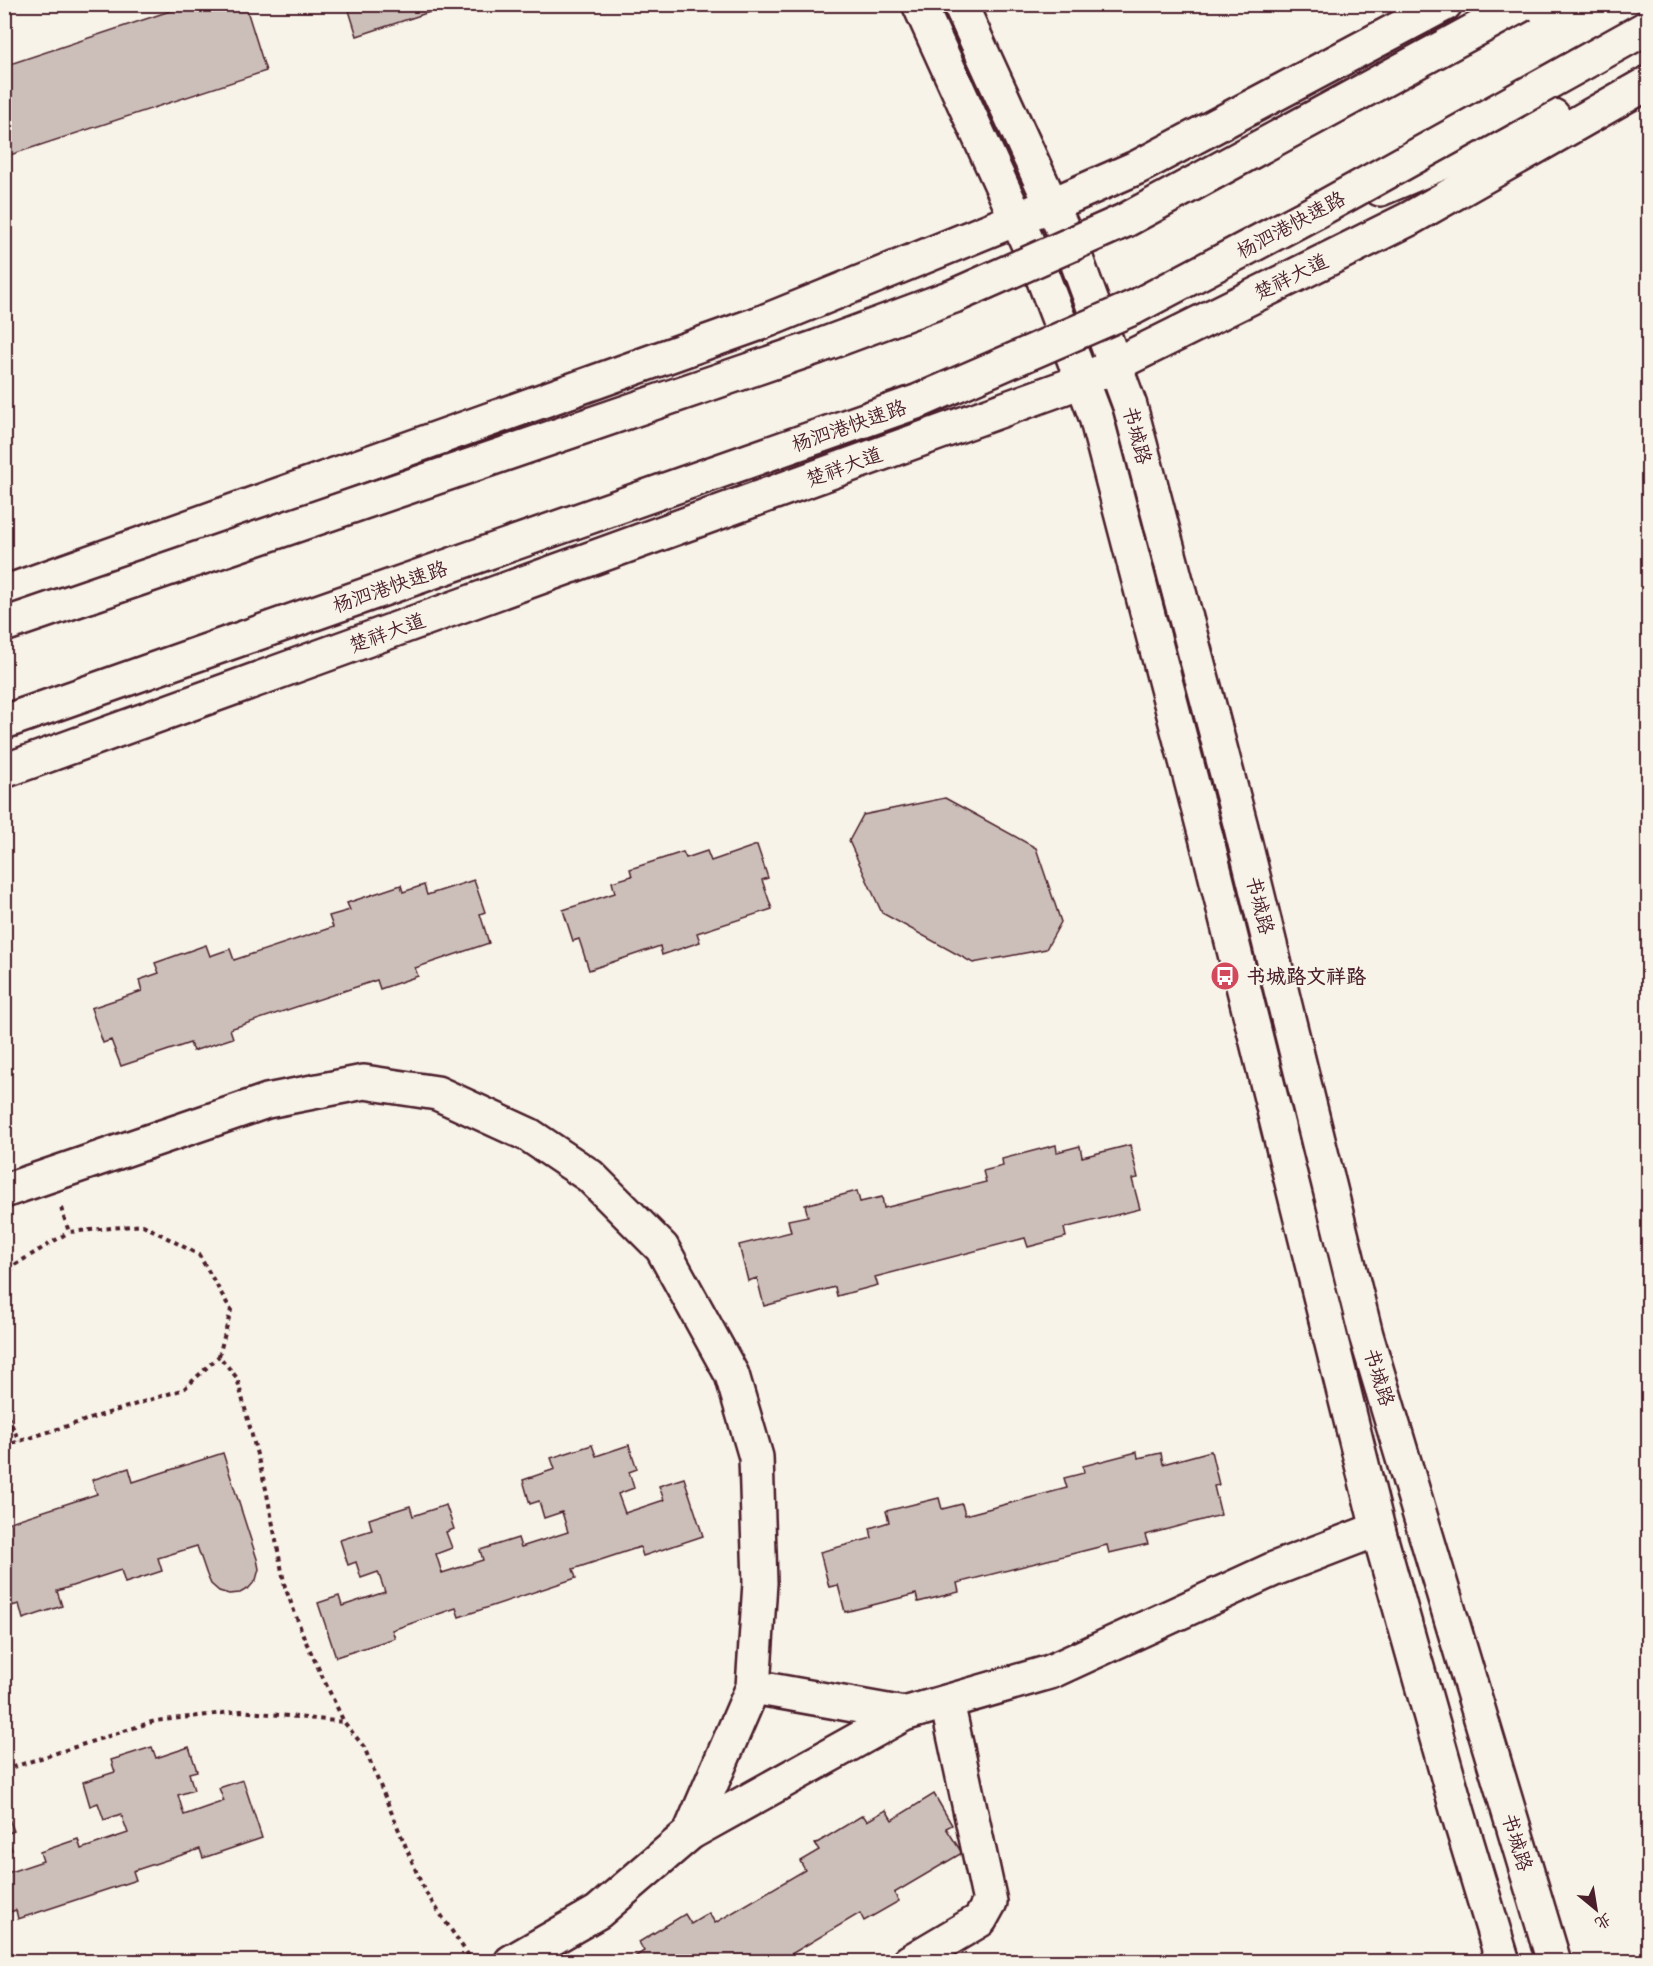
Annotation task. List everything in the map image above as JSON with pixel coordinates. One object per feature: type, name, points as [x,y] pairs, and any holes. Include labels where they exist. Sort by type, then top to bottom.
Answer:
[{"type":"main road","name":"书城路","points":[[920,4],[1040,270],[1096,417],[1206,837],[1378,1529],[1458,1813],[1503,1962]]},
{"type":"main road","name":"书城路","points":[[960,4],[1075,256],[1130,406],[1241,827],[1366,1335],[1554,1962]]},
{"type":"main road","points":[[4,592],[763,322],[1017,219],[1137,167],[1445,4]]},
{"type":"main road","points":[[1150,208],[1455,4]]},
{"type":"main road","points":[[4,625],[838,339],[954,296],[1150,208],[1523,4]]},
{"type":"main road","name":"杨泗港快速路","points":[[5,722],[919,401],[1135,307],[1273,235],[1648,27]]},
{"type":"main road","points":[[1273,235],[1648,74]]},
{"type":"main road","name":"楚祥大道","points":[[4,771],[1082,381],[1409,219],[1648,83]]},
{"type":"main road","points":[[4,1191],[267,1101],[364,1082],[437,1093],[529,1135],[590,1176],[662,1248],[732,1375],[756,1457],[760,1583],[753,1688],[690,1833]]},
{"type":"main road","points":[[511,1962],[597,1912],[690,1833],[904,1714],[1050,1672],[1274,1569],[1378,1529]]},
{"type":"main road","points":[[753,1688],[904,1714]]},
{"type":"main road","points":[[909,1962],[980,1920],[990,1902],[948,1702]]},
{"type":"path","points":[[50,1175],[69,1232]]},
{"type":"path","points":[[4,1279],[16,1264],[69,1232],[143,1226],[199,1255],[231,1310],[219,1356],[184,1389],[4,1446]]},
{"type":"path","points":[[219,1356],[237,1378],[266,1489],[285,1587],[305,1640],[344,1722],[364,1747],[424,1890],[473,1962]]},
{"type":"path","points":[[4,1408],[19,1441]]},
{"type":"path","points":[[4,1770],[155,1721],[241,1711],[344,1722]]},
{"type":"building","points":[[191,4],[245,4],[266,71],[4,157],[4,66]]},
{"type":"building","points":[[347,4],[454,4],[357,36]]},
{"type":"building","points":[[945,798],[1036,848],[1061,922],[1046,949],[973,963],[882,913],[849,841],[863,815]]},
{"type":"building","points":[[757,845],[768,878],[762,880],[772,909],[697,933],[700,942],[662,955],[660,946],[589,970],[579,939],[573,941],[563,910],[615,893],[612,882],[632,876],[630,869],[683,852],[686,858],[707,851],[711,861]]},
{"type":"building","points":[[474,880],[485,912],[480,914],[489,943],[415,968],[418,976],[380,989],[377,980],[230,1029],[233,1038],[193,1051],[190,1043],[121,1066],[111,1040],[103,1043],[91,1008],[142,991],[139,980],[159,973],[155,963],[206,945],[210,956],[230,949],[234,960],[333,927],[329,916],[350,910],[347,903],[401,885],[403,892],[424,885],[427,895]]},
{"type":"building","points":[[1056,1145],[1057,1152],[1080,1146],[1082,1157],[1130,1145],[1138,1178],[1132,1179],[1140,1209],[1064,1228],[1066,1237],[1028,1247],[1025,1238],[875,1277],[878,1285],[837,1296],[835,1287],[764,1306],[757,1278],[748,1281],[739,1245],[791,1232],[788,1220],[808,1216],[805,1205],[857,1191],[860,1202],[882,1197],[884,1208],[986,1182],[983,1171],[1003,1166],[1002,1159]]},
{"type":"building","points":[[592,1445],[596,1456],[629,1445],[637,1469],[629,1472],[634,1488],[618,1494],[625,1513],[664,1500],[659,1486],[684,1478],[703,1536],[643,1556],[640,1547],[573,1569],[576,1578],[459,1617],[456,1608],[392,1630],[395,1638],[336,1657],[318,1603],[339,1596],[342,1606],[385,1592],[378,1572],[361,1578],[356,1562],[348,1565],[340,1540],[372,1530],[369,1519],[410,1506],[413,1516],[446,1505],[454,1529],[446,1532],[452,1548],[436,1554],[442,1573],[483,1560],[480,1550],[518,1538],[521,1547],[568,1532],[562,1512],[544,1518],[539,1501],[530,1504],[523,1480],[555,1469],[551,1458]]},
{"type":"building","points":[[1211,1451],[1219,1485],[1214,1486],[1221,1515],[1145,1535],[1148,1544],[1109,1553],[1107,1545],[957,1583],[959,1592],[918,1602],[916,1594],[845,1612],[838,1585],[829,1587],[820,1552],[872,1538],[870,1528],[889,1522],[886,1511],[939,1498],[942,1509],[962,1504],[965,1515],[1067,1488],[1064,1478],[1084,1473],[1083,1466],[1137,1452],[1138,1458],[1161,1453],[1163,1464]]},
{"type":"building","points":[[223,1453],[259,1569],[256,1580],[249,1588],[240,1593],[229,1594],[219,1591],[211,1584],[197,1546],[158,1558],[162,1571],[125,1583],[121,1570],[57,1591],[62,1606],[23,1619],[19,1604],[4,1608],[4,1524],[97,1494],[92,1480],[129,1468],[133,1482]]},
{"type":"building","points":[[152,1747],[156,1758],[189,1747],[197,1771],[189,1773],[194,1790],[178,1795],[184,1815],[224,1801],[219,1788],[243,1780],[262,1838],[203,1858],[200,1849],[133,1871],[136,1880],[18,1919],[16,1910],[4,1914],[4,1874],[43,1861],[40,1852],[78,1839],[81,1849],[128,1833],[121,1814],[104,1820],[98,1803],[90,1806],[83,1782],[115,1772],[111,1760]]},
{"type":"building","points":[[934,1794],[952,1825],[946,1828],[962,1853],[894,1893],[899,1901],[864,1921],[860,1913],[778,1962],[627,1962],[644,1951],[639,1942],[685,1914],[691,1924],[709,1913],[715,1923],[805,1870],[800,1861],[819,1850],[815,1844],[863,1815],[867,1821],[886,1810],[892,1820]]},
{"type":"building","points":[[4,1807],[14,1831],[6,1834],[12,1850],[4,1852]]},
{"type":"place","name":"书城路文祥路","points":[[1225,976]]}]
